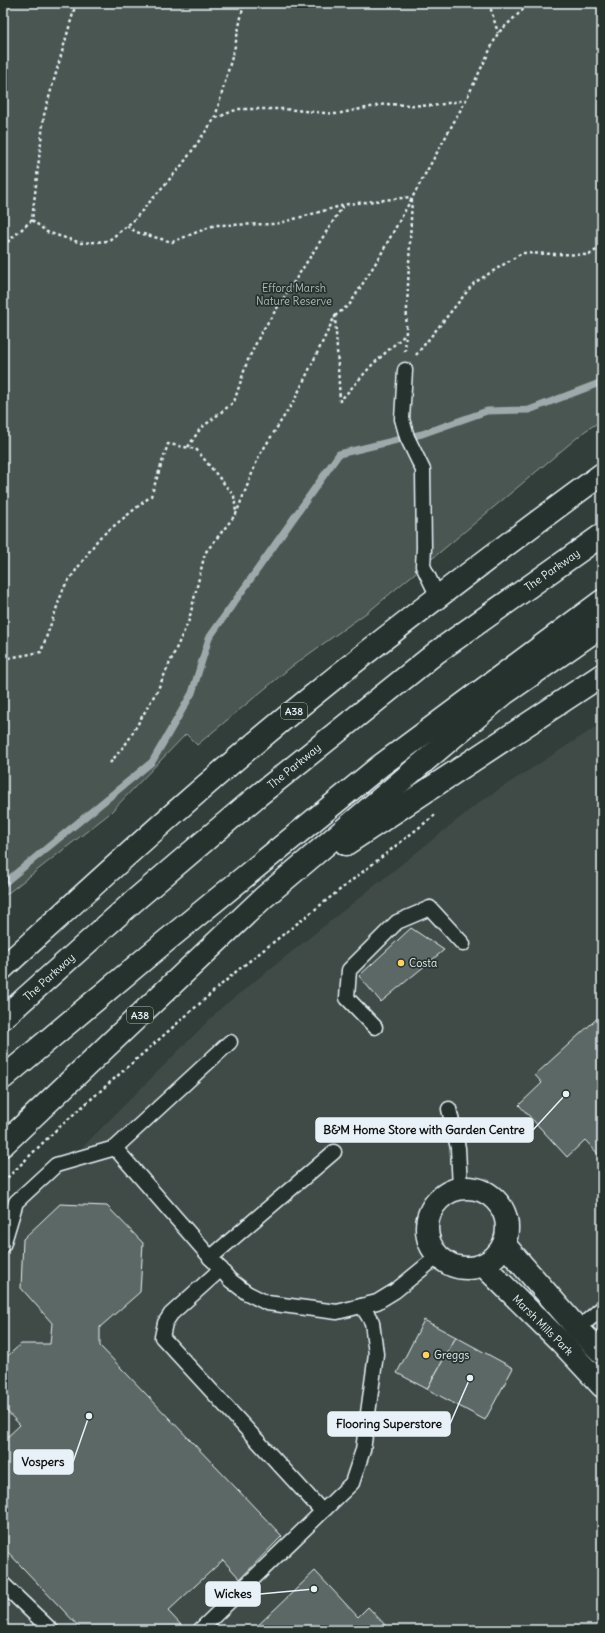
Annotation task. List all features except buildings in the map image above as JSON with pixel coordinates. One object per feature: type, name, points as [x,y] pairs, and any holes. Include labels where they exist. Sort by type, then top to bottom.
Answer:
[{"type":"main road","name":"A38","points":[[3,968],[156,828],[310,698],[505,545],[602,474]]},
{"type":"main road","name":"The Parkway","points":[[3,1018],[134,901],[255,798],[437,652],[602,535]]},
{"type":"main road","points":[[3,1078],[166,941],[374,771],[602,601]]},
{"type":"main road","name":"A38","points":[[3,1145],[263,898],[504,694],[602,626]]},
{"type":"main road","name":"A38","points":[[263,898],[602,675]]},
{"type":"main road","points":[[460,1188],[473,1188],[484,1191],[495,1199],[502,1208],[506,1220],[507,1232],[504,1244],[498,1253],[483,1265],[471,1268],[459,1268],[448,1264],[438,1256],[431,1246],[427,1234],[427,1221],[431,1209],[438,1199],[449,1192],[460,1188]]},
{"type":"main road","name":"Marsh Mills Park","points":[[504,1244],[578,1329],[602,1353]]},
{"type":"main road","name":"Marsh Mills Park","points":[[483,1265],[560,1341],[602,1386]]},
{"type":"lane","points":[[405,370],[402,419],[407,437],[423,470],[423,566],[438,597]]},
{"type":"lane","points":[[375,1027],[347,998],[349,970],[397,922],[430,908],[463,944]]},
{"type":"lane","points":[[3,1244],[16,1202],[56,1165],[115,1148],[230,1042]]},
{"type":"lane","points":[[449,1109],[458,1148],[460,1188]]},
{"type":"lane","points":[[115,1148],[230,1280],[247,1293],[267,1303],[337,1312],[377,1302],[396,1291],[438,1256]]},
{"type":"lane","points":[[210,1258],[334,1152]]},
{"type":"lane","points":[[221,1269],[171,1314],[165,1323],[162,1337],[322,1511]]},
{"type":"lane","points":[[200,1630],[352,1482],[363,1450],[376,1354],[372,1322],[362,1306]]},
{"type":"lane","points":[[578,1329],[602,1308]]},
{"type":"lane","points":[[3,1584],[51,1630]]},
{"type":"path","points":[[3,246],[32,220],[44,115],[76,3]]},
{"type":"path","points":[[32,220],[47,232],[80,243],[108,241],[134,221],[182,165],[215,118],[235,46],[244,3]]},
{"type":"path","points":[[489,3],[498,33]]},
{"type":"path","points":[[110,763],[128,741],[158,689],[189,620],[205,553],[236,514],[259,456],[295,399],[335,316],[350,304],[380,256],[466,100],[498,33],[530,3]]},
{"type":"path","points":[[215,118],[238,109],[284,109],[336,114],[386,104],[432,106],[466,100]]},
{"type":"path","points":[[127,226],[136,232],[172,242],[215,225],[276,224],[343,205],[412,197]]},
{"type":"path","points":[[405,370],[412,197]]},
{"type":"path","points":[[188,447],[200,429],[234,402],[247,362],[261,333],[343,205]]},
{"type":"path","points":[[405,370],[427,339],[474,283],[522,253],[589,255],[602,246]]},
{"type":"path","points":[[335,316],[340,401],[372,365],[406,334]]},
{"type":"path","points":[[3,659],[41,652],[64,587],[99,538],[151,496],[168,444],[196,449],[234,496],[236,514]]},
{"type":"path","points":[[3,1182],[57,1129],[238,970],[441,810]]},
{"type":"shaded area","points":[[602,723],[602,1630],[3,1630],[3,1227],[221,1008],[481,801]]},
{"type":"green space","name":"Efford Marsh Nature Reserve","points":[[3,3],[602,3],[602,420],[585,431],[373,608],[291,667],[197,745],[186,734],[109,814],[3,897]]},
{"type":"waterway","points":[[3,884],[152,762],[192,693],[209,638],[339,454],[422,434],[487,411],[529,410],[602,382]]},
{"type":"place","name":"Costa","points":[[401,963]]},
{"type":"place","name":"B&M Home Store with Garden Centre","points":[[566,1094]]},
{"type":"place","name":"Greggs","points":[[426,1355]]},
{"type":"place","name":"Flooring Superstore","points":[[470,1378]]},
{"type":"place","name":"Vospers","points":[[89,1416]]},
{"type":"place","name":"Wickes","points":[[314,1589]]}]
